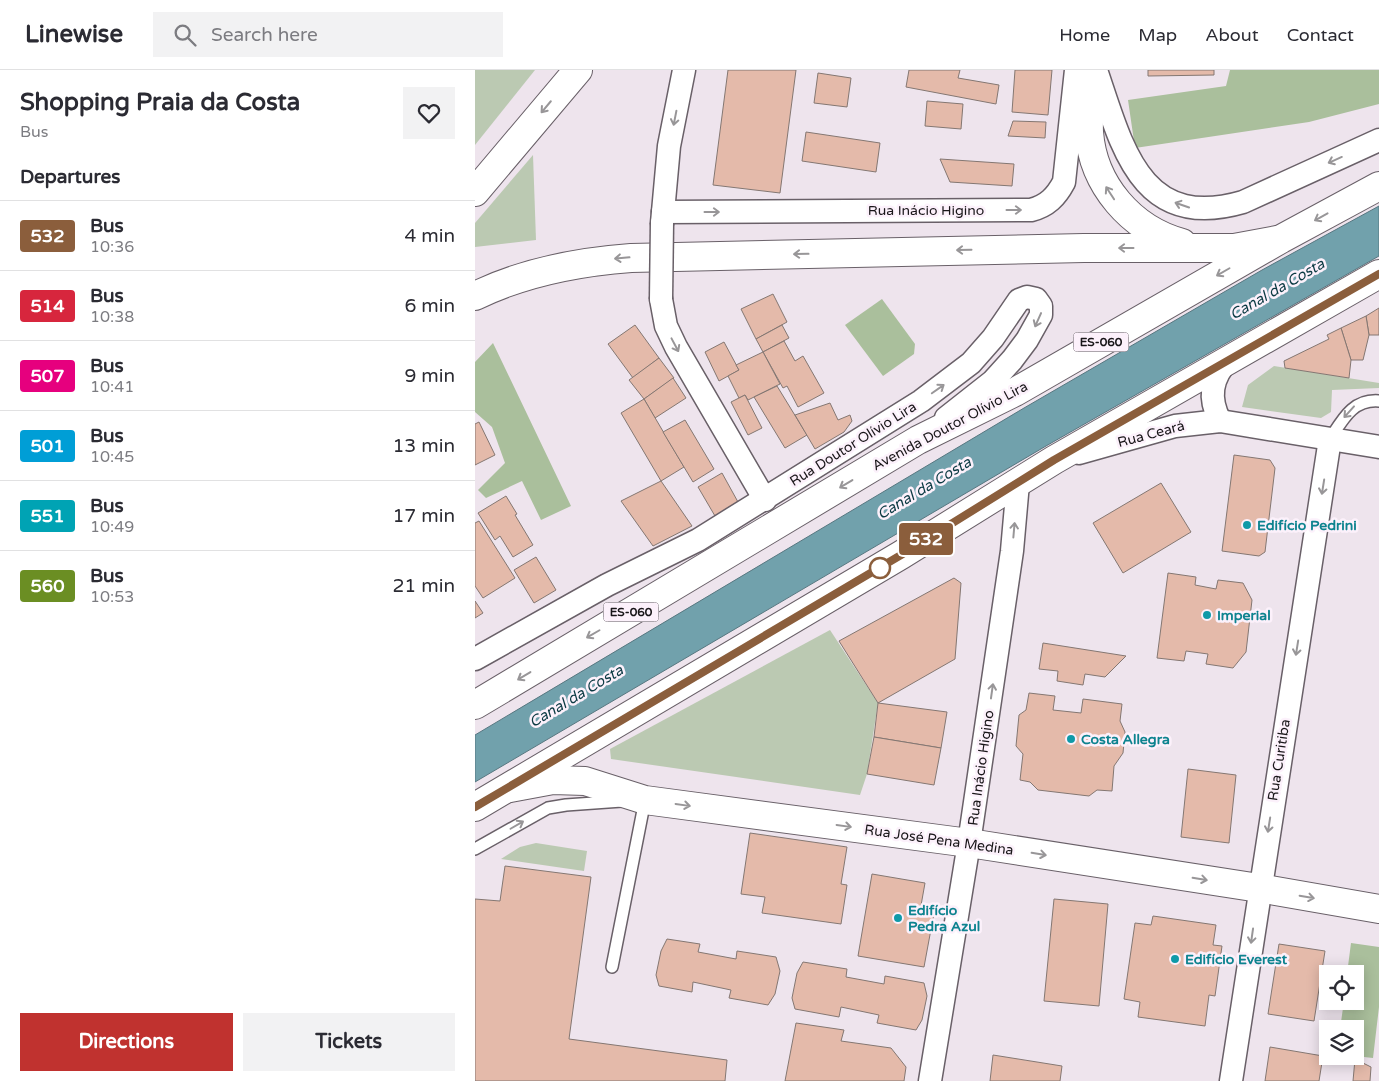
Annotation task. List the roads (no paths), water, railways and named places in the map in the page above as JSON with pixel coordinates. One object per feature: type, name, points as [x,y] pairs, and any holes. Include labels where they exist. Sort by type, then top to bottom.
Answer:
[{"type":"street","points":[[475,192],[578,70]]},
{"type":"street","points":[[684,70],[669,146],[663,218],[661,299],[666,326],[676,347],[765,500]]},
{"type":"street","name":"Rua Inácio Higino","points":[[663,218],[1031,210],[1040,207],[1054,197],[1064,182],[1076,70]]},
{"type":"street","points":[[1095,70],[1121,144],[1137,172],[1162,196],[1192,208],[1227,206],[1243,202],[1379,140]]},
{"type":"street","points":[[1095,70],[1089,131],[1092,152],[1109,192],[1121,208],[1153,232],[1184,244],[1210,248]]},
{"type":"street","name":"Avenida Doutor Olívio Lira","points":[[475,705],[918,440],[1015,392],[1281,239],[1379,186]]},
{"type":"street","points":[[475,296],[519,278],[551,269],[593,261],[631,258],[1075,248],[1234,248],[1281,239]]},
{"type":"street","points":[[475,806],[1054,460],[1379,274]]},
{"type":"street","name":"Rua Doutor Olívio Lira","points":[[475,659],[607,585],[681,549],[765,500],[952,379],[993,338],[1019,300],[1027,297],[1036,299],[1041,306],[1041,315],[1012,360],[993,381],[918,440]]},
{"type":"street","points":[[1220,421],[1215,411],[1212,388],[1216,377],[1229,359]]},
{"type":"street","name":"Rua Ceará","points":[[1054,460],[1175,426],[1220,421],[1379,446]]},
{"type":"street","name":"Rua Curitiba","points":[[1231,1081],[1259,888],[1330,439]]},
{"type":"street","name":"Rua Inácio Higino","points":[[931,1081],[1013,551],[1018,483]]},
{"type":"street","name":"Rua José Pena Medina","points":[[500,792],[520,785],[553,780],[585,781],[645,800],[969,843],[1259,888],[1379,910]]},
{"type":"lane","points":[[1330,439],[1353,407],[1369,400],[1379,401]]},
{"type":"lane","points":[[475,849],[547,808],[645,800],[612,967]]},
{"type":"water","name":"Canal da Costa","points":[[1379,206],[1379,256],[1046,446],[475,782],[475,735],[1024,408],[1262,270]]},
{"type":"place","name":"Edifício Pedrini","points":[[1247,525]]},
{"type":"place","name":"Imperial","points":[[1207,615]]},
{"type":"place","name":"Costa Allegra","points":[[1071,739]]},
{"type":"place","name":"Edifício Pedra Azul","points":[[898,918]]},
{"type":"place","name":"Edifício Everest","points":[[1175,959]]}]
